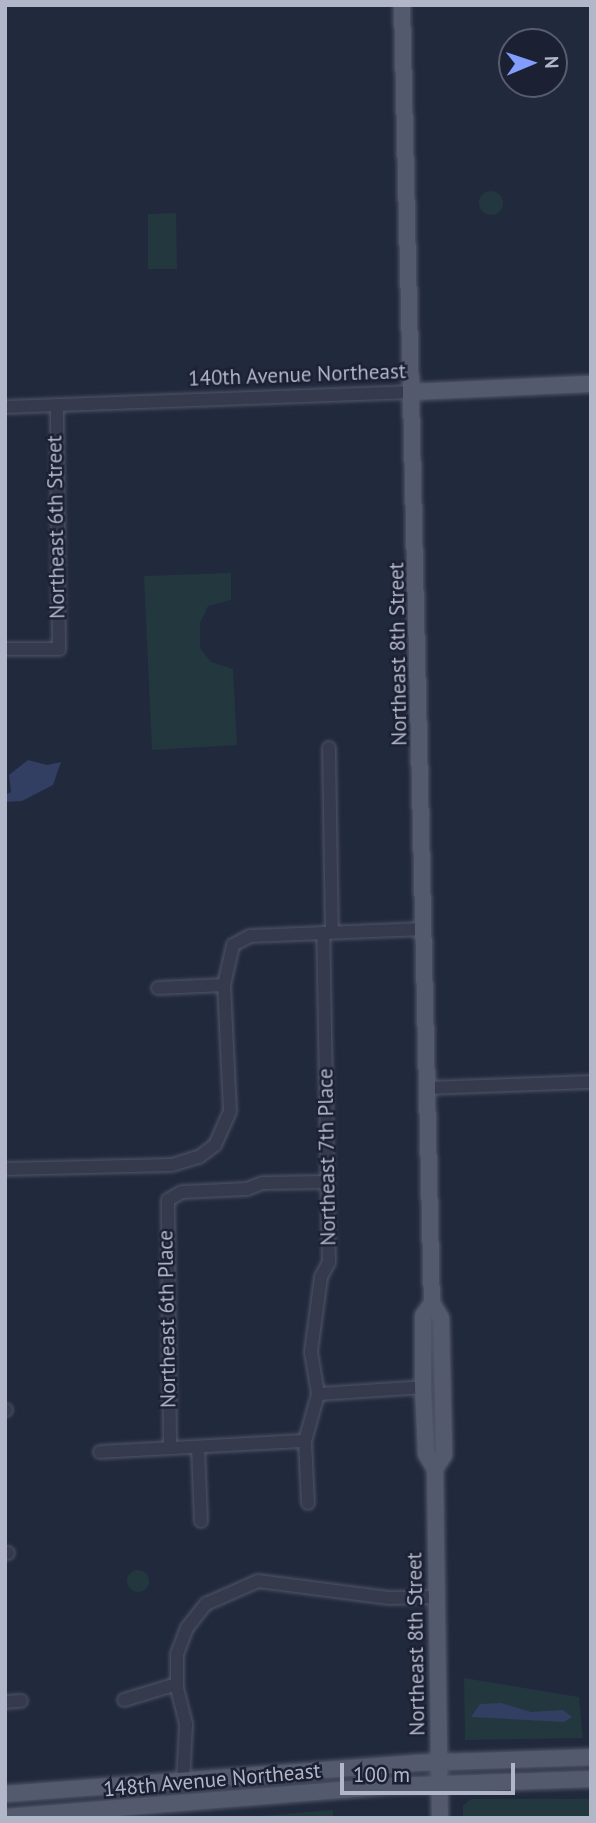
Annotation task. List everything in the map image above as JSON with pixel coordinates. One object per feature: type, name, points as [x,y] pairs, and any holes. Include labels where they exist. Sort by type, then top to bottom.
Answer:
[{"type":"main road","name":"Northeast 8th Street","points":[[402,5],[414,392],[432,1303],[441,1318],[444,1455],[435,1469]]},
{"type":"main road","name":"140th Avenue Northeast","points":[[414,392],[591,384]]},
{"type":"main road","name":"Northeast 8th Street","points":[[432,1303],[423,1316],[423,1387],[426,1454],[435,1469],[440,1818]]},
{"type":"main road","name":"148th Avenue Northeast","points":[[5,1794],[439,1762],[591,1757]]},
{"type":"main road","name":"148th Avenue Northeast","points":[[5,1817],[90,1815],[169,1805],[439,1784],[591,1779]]},
{"type":"main road","points":[[169,1805],[211,1794],[217,1780]]},
{"type":"street","name":"140th Avenue Northeast","points":[[5,407],[414,392]]},
{"type":"street","name":"Northeast 6th Street","points":[[5,649],[59,649],[57,405]]},
{"type":"street","name":"Northeast 7th Place","points":[[308,1503],[305,1441],[318,1394],[311,1352],[321,1276],[329,1262],[329,748]]},
{"type":"street","points":[[5,1169],[172,1165],[199,1157],[215,1145],[230,1111],[224,985],[233,945],[243,938],[424,929]]},
{"type":"street","points":[[158,988],[224,985]]},
{"type":"street","points":[[428,1088],[591,1082]]},
{"type":"street","name":"Northeast 6th Place","points":[[170,1447],[165,1208],[174,1195],[247,1189],[263,1183],[327,1182]]},
{"type":"street","points":[[318,1394],[423,1387]]},
{"type":"street","points":[[100,1452],[305,1441]]},
{"type":"street","points":[[198,1447],[201,1521]]},
{"type":"street","points":[[183,1782],[186,1724],[177,1684],[177,1654],[187,1628],[206,1604],[258,1581],[389,1598],[437,1597]]},
{"type":"street","points":[[124,1700],[177,1684]]},
{"type":"street","points":[[5,1702],[21,1701]]},
{"type":"shaded area","points":[[491,191],[499,195],[503,203],[499,211],[491,215],[483,211],[479,203],[483,195]]},
{"type":"shaded area","points":[[176,213],[177,269],[148,269],[148,214]]},
{"type":"shaded area","points":[[231,573],[231,600],[208,606],[200,623],[200,648],[211,662],[233,669],[237,745],[152,750],[144,576]]},
{"type":"shaded area","points":[[138,1570],[146,1573],[149,1581],[146,1589],[138,1592],[130,1589],[127,1581],[130,1573]]},
{"type":"shaded area","points":[[464,1678],[579,1697],[583,1738],[465,1740]]},
{"type":"shaded area","points":[[471,1799],[591,1799],[591,1818],[463,1818],[463,1806]]},
{"type":"shaded area","points":[[333,1810],[333,1818],[236,1818]]},
{"type":"water","points":[[28,760],[47,765],[61,762],[53,785],[22,801],[5,802],[5,795],[11,792],[9,775]]},
{"type":"water","points":[[501,1703],[531,1712],[563,1710],[572,1717],[564,1722],[471,1717],[480,1704]]}]
